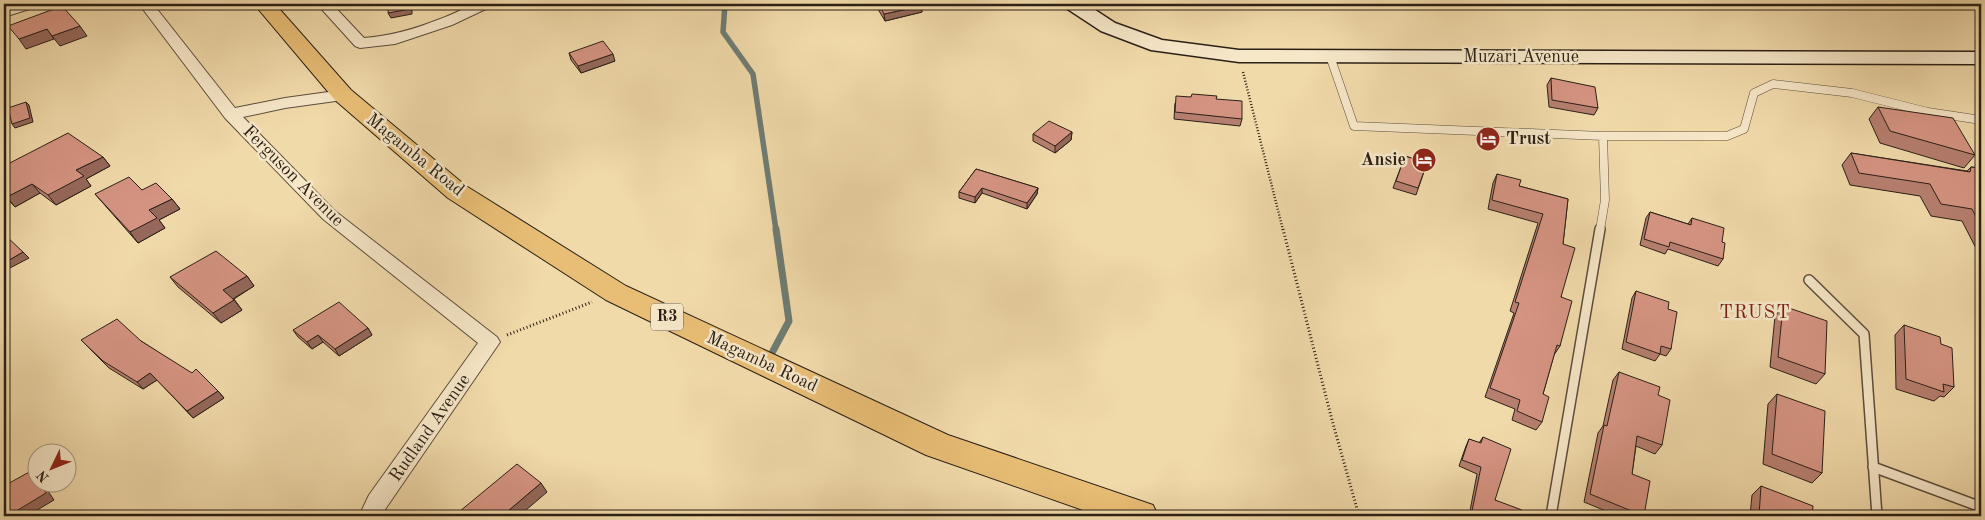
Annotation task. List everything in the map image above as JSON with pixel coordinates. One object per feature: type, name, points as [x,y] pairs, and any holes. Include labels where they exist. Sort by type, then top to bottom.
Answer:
[{"type":"highway","name":"Magamba Road","points":[[264,4],[342,95],[457,192],[616,293],[937,445],[1141,516]]},
{"type":"street","points":[[4,13],[31,4]]},
{"type":"street","name":"Ferguson Avenue","points":[[146,4],[231,114],[329,216],[490,342]]},
{"type":"street","points":[[324,4],[360,42],[390,41],[447,22],[485,4]]},
{"type":"street","name":"Muzari Avenue","points":[[1073,4],[1108,27],[1158,46],[1239,56],[1981,58]]},
{"type":"street","points":[[231,114],[285,103],[342,95]]},
{"type":"street","name":"Rudland Avenue","points":[[371,516],[378,502],[490,342]]},
{"type":"lane","points":[[1330,56],[1354,126],[1604,136],[1727,136],[1744,129],[1754,93],[1773,84],[1852,93],[1928,112],[1981,120]]},
{"type":"lane","points":[[1551,516],[1605,200],[1604,136]]},
{"type":"lane","points":[[1809,280],[1864,334],[1878,516]]},
{"type":"lane","points":[[1873,467],[1981,507]]},
{"type":"path","points":[[1239,56],[1332,420],[1359,516]]},
{"type":"path","points":[[490,342],[616,293]]},
{"type":"building","points":[[389,4],[410,4],[410,9],[388,13]]},
{"type":"building","points":[[879,4],[920,4],[922,6],[884,14]]},
{"type":"building","points":[[62,6],[80,26],[52,36],[47,29],[19,39],[8,26]]},
{"type":"building","points":[[603,41],[613,54],[578,66],[569,53]]},
{"type":"building","points":[[1551,78],[1595,87],[1598,108],[1552,100]]},
{"type":"building","points":[[1192,94],[1217,96],[1216,99],[1242,101],[1242,119],[1175,112],[1176,96],[1191,97]]},
{"type":"building","points":[[26,102],[30,118],[12,124],[8,108]]},
{"type":"building","points":[[1878,107],[1953,118],[1975,155],[1890,131]]},
{"type":"building","points":[[1049,121],[1072,132],[1055,146],[1033,134]]},
{"type":"building","points":[[68,133],[103,157],[76,170],[84,176],[48,195],[32,184],[7,197],[4,194],[4,166]]},
{"type":"building","points":[[1851,153],[1970,172],[1971,167],[1981,168],[1981,226],[1972,209],[1941,204],[1930,184],[1859,173]]},
{"type":"building","points":[[1405,156],[1427,163],[1418,188],[1396,181]]},
{"type":"building","points":[[976,169],[1038,188],[1027,203],[982,188],[975,197],[959,192]]},
{"type":"building","points":[[1497,174],[1521,180],[1519,186],[1568,199],[1563,244],[1575,248],[1561,297],[1572,301],[1560,346],[1557,345],[1543,394],[1549,397],[1542,422],[1517,411],[1520,400],[1490,388],[1519,303],[1515,302],[1543,214],[1492,200]]},
{"type":"building","points":[[129,177],[142,190],[156,183],[172,199],[149,210],[157,218],[130,232],[95,194]]},
{"type":"building","points":[[1650,212],[1691,225],[1692,218],[1724,228],[1722,242],[1725,243],[1723,259],[1670,242],[1669,247],[1644,239]]},
{"type":"building","points":[[4,234],[23,252],[4,263]]},
{"type":"building","points":[[216,251],[247,276],[223,290],[234,300],[213,313],[170,277]]},
{"type":"building","points":[[1636,291],[1669,302],[1668,309],[1677,312],[1671,349],[1661,346],[1660,354],[1626,342]]},
{"type":"building","points":[[339,302],[368,328],[335,349],[318,335],[307,342],[293,330]]},
{"type":"building","points":[[1783,306],[1827,321],[1825,374],[1778,357]]},
{"type":"building","points":[[117,319],[141,341],[192,373],[196,369],[218,391],[187,411],[150,373],[137,382],[103,361],[81,340]]},
{"type":"building","points":[[1904,325],[1940,337],[1941,344],[1952,348],[1954,387],[1943,384],[1944,392],[1906,379]]},
{"type":"building","points":[[1619,372],[1660,387],[1658,395],[1670,400],[1662,445],[1637,436],[1632,474],[1650,481],[1644,516],[1590,494],[1604,425],[1607,426]]},
{"type":"building","points":[[1777,394],[1825,411],[1822,473],[1772,454]]},
{"type":"building","points":[[1483,437],[1511,449],[1495,500],[1522,510],[1521,516],[1487,516],[1472,511],[1481,467],[1462,460],[1469,439],[1481,443]]},
{"type":"building","points":[[517,464],[541,483],[502,516],[454,516]]},
{"type":"building","points":[[28,473],[28,492],[46,493],[8,516],[4,516],[4,486]]},
{"type":"building","points":[[1761,486],[1813,506],[1812,516],[1759,516]]},
{"type":"waterway","points":[[725,4],[723,32],[753,74],[776,230]]},
{"type":"waterway","points":[[773,351],[789,321],[776,229]]},
{"type":"place","name":"Trust","points":[[1488,139]]},
{"type":"place","name":"Ansie","points":[[1424,160]]},
{"type":"district","name":"TRUST","points":[[1755,313]]}]
